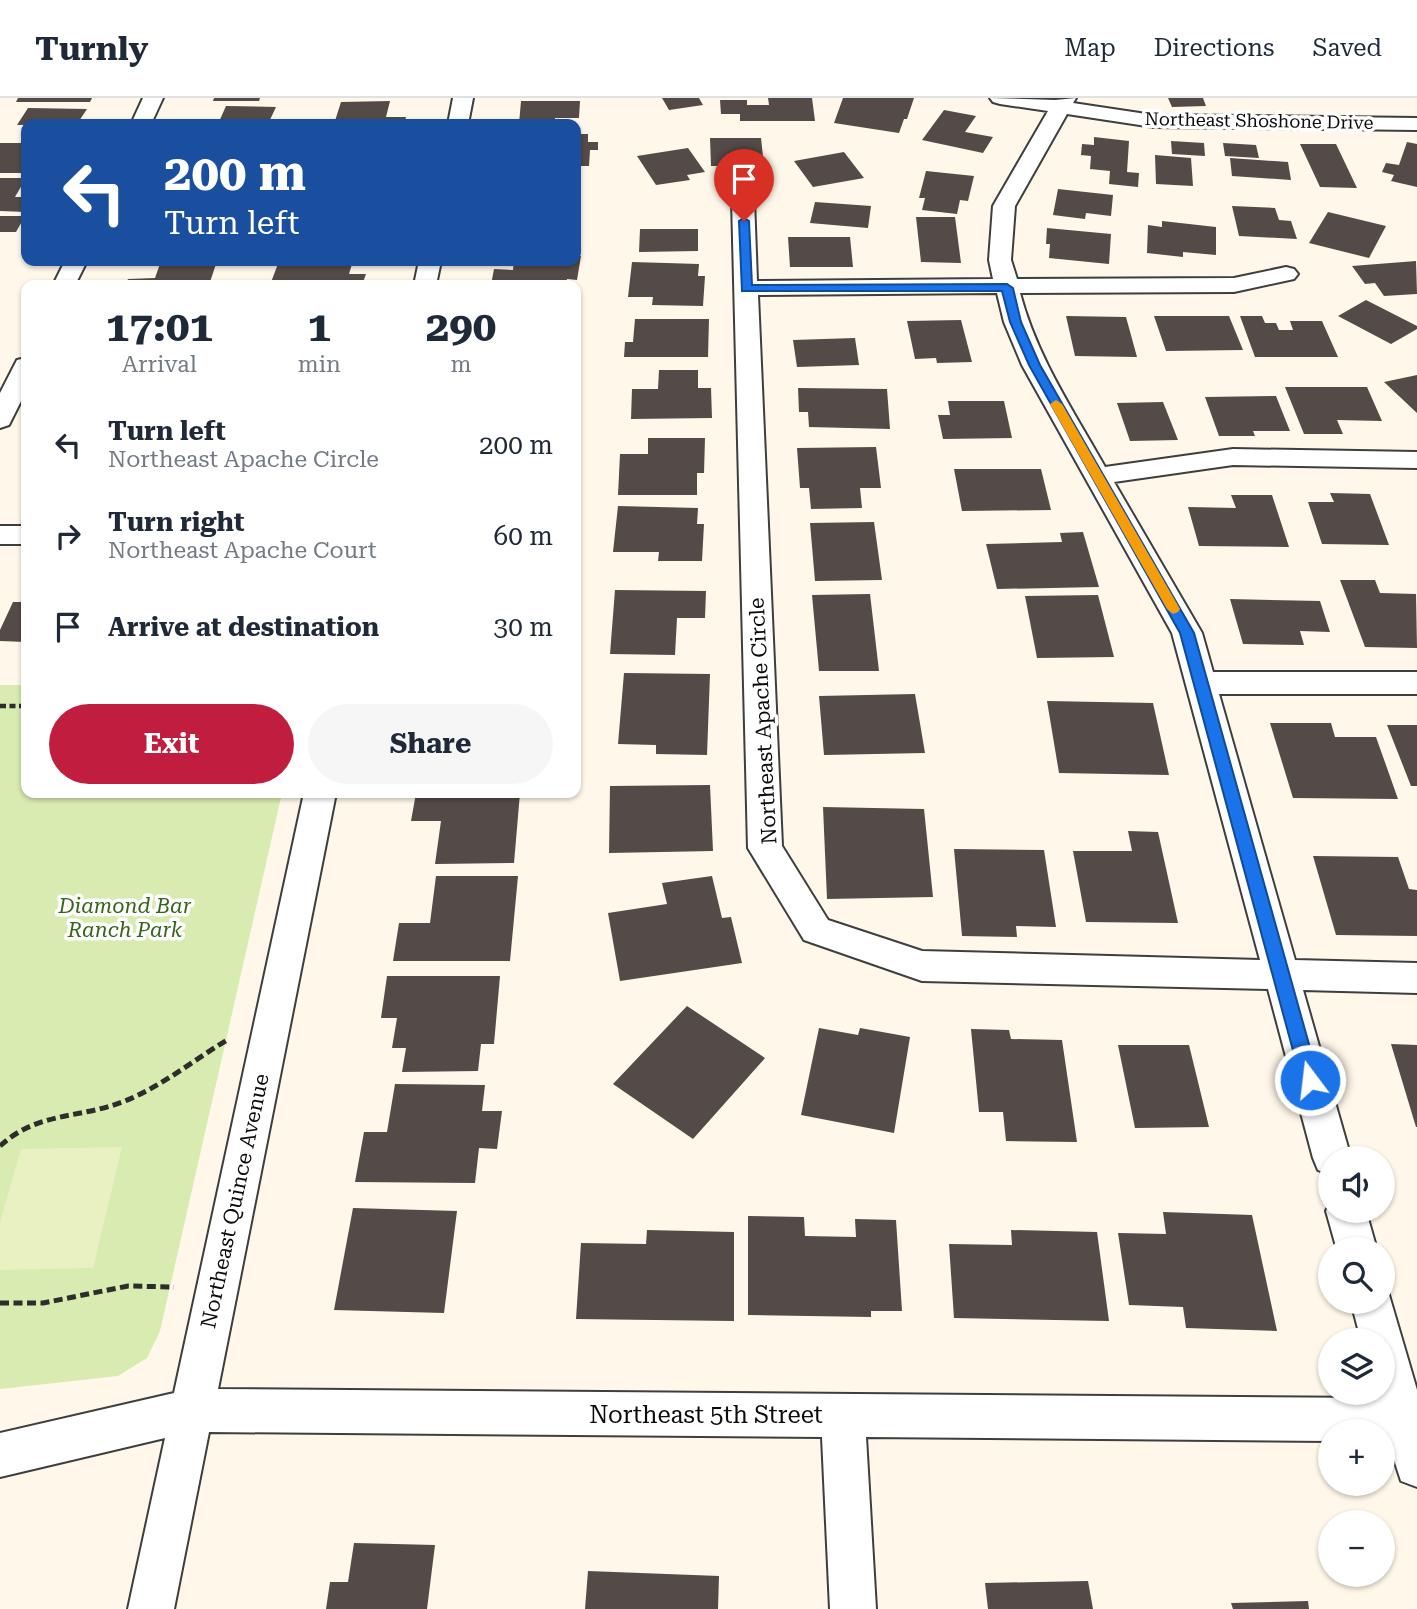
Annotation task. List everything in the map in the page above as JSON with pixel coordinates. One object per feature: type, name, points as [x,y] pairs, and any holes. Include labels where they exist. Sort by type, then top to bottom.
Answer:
[{"type":"street","points":[[143,119],[153,98]]},
{"type":"street","points":[[459,119],[463,98]]},
{"type":"street","name":"Northeast Shoshone Drive","points":[[1000,98],[1062,103],[1153,121],[1417,124]]},
{"type":"street","points":[[1362,98],[1369,123]]},
{"type":"street","points":[[1062,103],[1004,206],[1000,260],[1007,288],[1016,322],[1034,365],[1187,633],[1329,1146]]},
{"type":"street","name":"Northeast Apache Circle","points":[[743,198],[765,848],[816,930],[922,966],[1417,978]]},
{"type":"street","points":[[746,288],[1234,285],[1286,274]]},
{"type":"street","points":[[0,420],[21,376]]},
{"type":"street","points":[[1098,475],[1233,457],[1417,460]]},
{"type":"street","points":[[0,535],[21,535]]},
{"type":"street","points":[[1201,683],[1417,683]]},
{"type":"street","name":"Northeast Quince Avenue","points":[[151,1609],[319,798]]},
{"type":"street","points":[[1395,1376],[1411,1420],[1417,1465]]},
{"type":"street","name":"Northeast 5th Street","points":[[0,1455],[192,1410],[1411,1420]]},
{"type":"street","points":[[843,1416],[853,1609]]},
{"type":"path","points":[[0,706],[21,706]]},
{"type":"path","points":[[0,1146],[23,1128],[44,1118],[82,1114],[124,1102],[231,1038],[269,1037]]},
{"type":"path","points":[[0,1303],[24,1307],[74,1299],[116,1287],[217,1289]]},
{"type":"green space","name":"Diamond Bar Ranch Park","points":[[0,685],[21,685],[21,798],[281,798],[160,1331],[147,1358],[118,1376],[0,1389]]},
{"type":"green space","points":[[122,1147],[93,1268],[0,1270],[0,1222],[21,1149]]},
{"type":"building","points":[[18,98],[92,98],[90,102],[16,102]]},
{"type":"building","points":[[214,98],[260,98],[259,101],[213,101]]},
{"type":"building","points":[[662,98],[699,98],[703,105],[669,110]]},
{"type":"building","points":[[768,98],[812,98],[815,121],[740,121],[740,114],[721,114],[720,100],[747,100],[747,105],[769,105]]},
{"type":"building","points":[[843,98],[914,98],[899,133],[834,123]]},
{"type":"building","points":[[1168,98],[1203,98],[1206,106],[1172,107]]},
{"type":"building","points":[[390,101],[386,117],[406,117],[336,119],[341,102]]},
{"type":"building","points":[[521,101],[580,101],[579,118],[519,119]]},
{"type":"building","points":[[226,106],[276,107],[270,119],[220,119]]},
{"type":"building","points":[[28,108],[87,109],[80,119],[21,119],[21,125],[17,125]]},
{"type":"building","points":[[944,110],[976,116],[965,132],[993,137],[983,153],[922,140]]},
{"type":"building","points":[[581,134],[588,134],[588,142],[598,142],[598,150],[590,150],[589,166],[581,166]]},
{"type":"building","points":[[1094,137],[1129,141],[1127,172],[1139,173],[1138,187],[1109,184],[1110,171],[1090,169],[1091,156],[1081,155],[1082,144],[1094,145]]},
{"type":"building","points":[[710,138],[761,138],[764,166],[711,166]]},
{"type":"building","points":[[1171,141],[1204,143],[1205,156],[1172,154]]},
{"type":"building","points":[[1407,142],[1417,144],[1417,187],[1391,181],[1394,175],[1382,172],[1386,163],[1399,165]]},
{"type":"building","points":[[0,143],[21,143],[21,173],[0,173]]},
{"type":"building","points":[[1223,143],[1256,145],[1259,158],[1225,156]]},
{"type":"building","points":[[1300,144],[1336,144],[1357,188],[1320,187]]},
{"type":"building","points":[[688,148],[705,172],[687,175],[690,180],[656,185],[637,156]]},
{"type":"building","points":[[844,152],[864,178],[813,187],[794,161]]},
{"type":"building","points":[[1155,155],[1191,158],[1193,186],[1156,184]]},
{"type":"building","points":[[1230,158],[1288,162],[1291,180],[1232,176]]},
{"type":"building","points":[[926,171],[974,176],[968,201],[960,200],[957,214],[922,210],[925,198],[919,198]]},
{"type":"building","points":[[0,178],[21,178],[21,187],[15,197],[21,197],[21,212],[0,211]]},
{"type":"building","points":[[1058,189],[1113,195],[1111,216],[1086,213],[1085,219],[1053,215]]},
{"type":"building","points":[[815,202],[871,206],[868,228],[810,223]]},
{"type":"building","points":[[1232,206],[1275,208],[1279,220],[1291,221],[1297,239],[1239,236]]},
{"type":"building","points":[[1328,212],[1386,226],[1369,258],[1309,243]]},
{"type":"building","points":[[0,216],[21,216],[21,223],[16,232],[0,232]]},
{"type":"building","points":[[916,217],[955,217],[961,263],[921,262]]},
{"type":"building","points":[[1162,221],[1216,227],[1216,255],[1183,252],[1183,257],[1147,253],[1148,225],[1162,227]]},
{"type":"building","points":[[1047,228],[1111,234],[1109,264],[1049,258]]},
{"type":"building","points":[[640,229],[698,229],[698,251],[639,252]]},
{"type":"building","points":[[788,237],[850,237],[853,267],[790,267]]},
{"type":"building","points":[[1416,261],[1417,294],[1384,296],[1375,283],[1365,284],[1352,266]]},
{"type":"building","points":[[632,262],[699,264],[698,276],[705,276],[703,306],[652,305],[653,297],[628,297]]},
{"type":"building","points":[[159,266],[215,266],[211,280],[128,280],[155,278]]},
{"type":"building","points":[[277,266],[351,266],[349,274],[366,274],[364,280],[272,280]]},
{"type":"building","points":[[513,266],[579,266],[577,280],[492,280],[494,269],[513,270]]},
{"type":"building","points":[[1366,300],[1417,326],[1417,329],[1391,344],[1338,316]]},
{"type":"building","points":[[1066,316],[1126,317],[1137,357],[1075,356]]},
{"type":"building","points":[[1154,316],[1229,316],[1243,350],[1166,351]]},
{"type":"building","points":[[1240,316],[1262,316],[1265,323],[1276,323],[1279,330],[1293,330],[1290,321],[1322,321],[1338,357],[1255,357]]},
{"type":"building","points":[[635,319],[709,319],[708,357],[624,357],[625,342],[633,342]]},
{"type":"building","points":[[961,320],[972,362],[937,363],[936,358],[915,359],[907,321]]},
{"type":"building","points":[[855,338],[859,365],[797,367],[793,340]]},
{"type":"building","points":[[659,370],[698,370],[698,388],[711,388],[712,418],[631,419],[632,389],[658,389]]},
{"type":"building","points":[[1417,375],[1417,413],[1384,382]]},
{"type":"building","points":[[1285,387],[1367,387],[1382,421],[1337,420],[1343,434],[1304,434]]},
{"type":"building","points":[[798,388],[887,389],[890,429],[809,427],[808,412],[799,412]]},
{"type":"building","points":[[1276,396],[1290,431],[1253,431],[1255,436],[1219,436],[1205,397]]},
{"type":"building","points":[[948,401],[1004,401],[1012,438],[943,439],[938,415],[950,415]]},
{"type":"building","points":[[1163,402],[1178,440],[1130,441],[1117,403]]},
{"type":"building","points":[[648,438],[705,438],[704,473],[697,473],[697,495],[618,495],[620,454],[648,454]]},
{"type":"building","points":[[876,447],[881,488],[860,488],[862,508],[811,509],[809,488],[800,488],[797,448]]},
{"type":"building","points":[[954,469],[1041,469],[1051,510],[962,511]]},
{"type":"building","points":[[1330,493],[1370,494],[1389,545],[1322,544],[1308,502],[1334,502]]},
{"type":"building","points":[[1231,495],[1272,495],[1289,547],[1199,546],[1188,507],[1236,508]]},
{"type":"building","points":[[618,506],[698,508],[697,524],[704,524],[702,561],[658,561],[659,552],[613,552]]},
{"type":"building","points":[[874,522],[882,580],[815,581],[810,523]]},
{"type":"building","points":[[1083,532],[1099,587],[997,589],[986,544],[1062,542],[1060,533]]},
{"type":"building","points":[[1340,580],[1375,580],[1380,593],[1416,594],[1417,648],[1365,647]]},
{"type":"building","points":[[615,590],[706,591],[705,618],[677,618],[675,655],[610,654]]},
{"type":"building","points":[[870,594],[879,671],[819,671],[812,595]]},
{"type":"building","points":[[1098,595],[1114,657],[1037,658],[1025,596]]},
{"type":"building","points":[[1230,599],[1320,601],[1330,632],[1300,631],[1304,645],[1243,644]]},
{"type":"building","points":[[13,602],[21,602],[21,642],[0,641],[0,630]]},
{"type":"building","points":[[624,673],[710,674],[707,755],[656,754],[656,745],[618,744]]},
{"type":"building","points":[[915,694],[925,753],[824,755],[819,696]]},
{"type":"building","points":[[1047,701],[1153,703],[1169,775],[1059,773]]},
{"type":"building","points":[[1270,723],[1331,723],[1335,737],[1376,737],[1398,799],[1293,798]]},
{"type":"building","points":[[1387,725],[1417,725],[1417,786],[1411,786]]},
{"type":"building","points":[[710,785],[713,851],[609,853],[610,786]]},
{"type":"building","points":[[415,798],[520,798],[514,863],[435,864],[441,821],[411,821]]},
{"type":"building","points":[[823,807],[924,809],[933,897],[827,899]]},
{"type":"building","points":[[1128,831],[1158,832],[1178,923],[1086,922],[1073,851],[1132,851]]},
{"type":"building","points":[[954,849],[1044,850],[1056,927],[1016,926],[1017,937],[962,936]]},
{"type":"building","points":[[1313,856],[1398,857],[1409,889],[1417,890],[1417,936],[1336,935]]},
{"type":"building","points":[[436,876],[518,876],[510,961],[393,961],[399,923],[430,923]]},
{"type":"building","points":[[712,876],[722,918],[731,917],[742,963],[620,981],[608,913],[667,904],[662,883]]},
{"type":"building","points":[[387,976],[500,976],[494,1044],[481,1044],[478,1071],[402,1072],[406,1048],[392,1048],[397,1018],[381,1018]]},
{"type":"building","points":[[687,1006],[765,1058],[693,1139],[613,1084]]},
{"type":"building","points":[[819,1028],[858,1035],[860,1028],[910,1037],[894,1133],[801,1115]]},
{"type":"building","points":[[971,1029],[1009,1030],[1011,1039],[1062,1040],[1077,1142],[1006,1141],[1003,1112],[979,1112]]},
{"type":"building","points":[[1391,1044],[1417,1045],[1417,1127],[1416,1127]]},
{"type":"building","points":[[1118,1045],[1189,1045],[1209,1127],[1135,1128]]},
{"type":"building","points":[[395,1084],[485,1085],[482,1111],[502,1111],[497,1149],[479,1148],[475,1183],[355,1182],[364,1132],[387,1132]]},
{"type":"building","points":[[353,1208],[457,1211],[444,1313],[334,1310]]},
{"type":"building","points":[[1163,1212],[1252,1215],[1277,1331],[1186,1328],[1183,1307],[1129,1305],[1118,1233],[1166,1234]]},
{"type":"building","points":[[748,1216],[804,1217],[805,1236],[856,1237],[855,1219],[896,1220],[902,1311],[871,1311],[871,1317],[748,1315]]},
{"type":"building","points":[[647,1230],[734,1232],[734,1321],[576,1319],[581,1243],[646,1244]]},
{"type":"building","points":[[1011,1230],[1097,1232],[1109,1321],[954,1318],[949,1244],[1012,1245]]},
{"type":"building","points":[[354,1543],[435,1545],[427,1609],[326,1609],[330,1582],[348,1582]]},
{"type":"building","points":[[588,1571],[719,1576],[718,1609],[585,1609]]},
{"type":"building","points":[[1088,1581],[1093,1609],[988,1609],[985,1583]]},
{"type":"building","points":[[1308,1601],[1309,1609],[1233,1609],[1231,1603]]},
{"type":"slow traffic","points":[[1056,404],[1173,609]]},
{"type":"route","points":[[744,221],[746,288],[1007,288],[1016,322],[1034,365],[1187,633],[1310,1080]]}]
